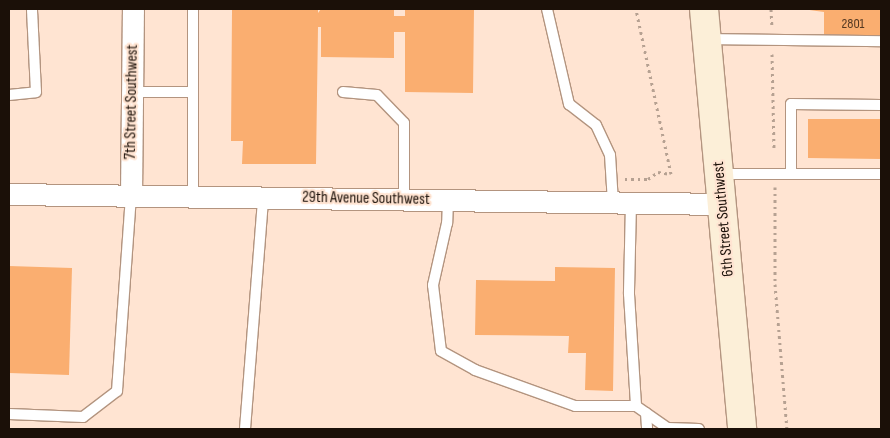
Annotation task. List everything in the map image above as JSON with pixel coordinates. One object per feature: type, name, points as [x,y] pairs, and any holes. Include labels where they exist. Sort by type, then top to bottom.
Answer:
[{"type":"main road","name":"6th Street Southwest","points":[[704,9],[742,429]]},
{"type":"street","name":"7th Street Southwest","points":[[131,196],[133,9]]},
{"type":"street","name":"29th Avenue Southwest","points":[[9,194],[723,204]]},
{"type":"lane","points":[[9,94],[36,92],[32,9]]},
{"type":"lane","points":[[192,9],[193,197]]},
{"type":"lane","points":[[547,9],[569,104],[596,125],[610,155],[612,178],[622,203],[636,406]]},
{"type":"lane","points":[[707,39],[786,38],[881,41]]},
{"type":"lane","points":[[132,92],[193,92]]},
{"type":"lane","points":[[343,92],[376,95],[404,122],[404,200]]},
{"type":"lane","points":[[791,174],[792,104],[881,105]]},
{"type":"lane","points":[[720,174],[881,174]]},
{"type":"lane","points":[[9,414],[83,417],[118,391],[131,196]]},
{"type":"lane","points":[[245,429],[263,198]]},
{"type":"lane","points":[[448,200],[447,223],[434,284],[441,351],[475,370],[575,406],[636,406],[668,428],[699,429]]},
{"type":"lane","points":[[646,413],[647,429]]},
{"type":"path","points":[[612,178],[648,179],[658,172],[671,174],[636,9]]},
{"type":"path","points":[[771,9],[775,174],[775,284],[787,429]]},
{"type":"building","points":[[318,9],[318,13],[321,9],[394,9],[394,16],[405,16],[405,9],[474,9],[473,93],[405,92],[405,32],[394,32],[394,58],[321,57],[321,27],[318,27],[316,164],[242,164],[243,141],[231,141],[232,10]]},
{"type":"building","points":[[802,9],[881,9],[881,37],[824,36],[824,12]]},
{"type":"building","points":[[808,119],[881,119],[881,159],[808,158]]},
{"type":"building","points":[[9,266],[72,268],[69,375],[9,373]]},
{"type":"building","points":[[555,267],[615,268],[613,391],[585,390],[586,353],[568,353],[569,336],[475,335],[476,280],[555,281]]}]
